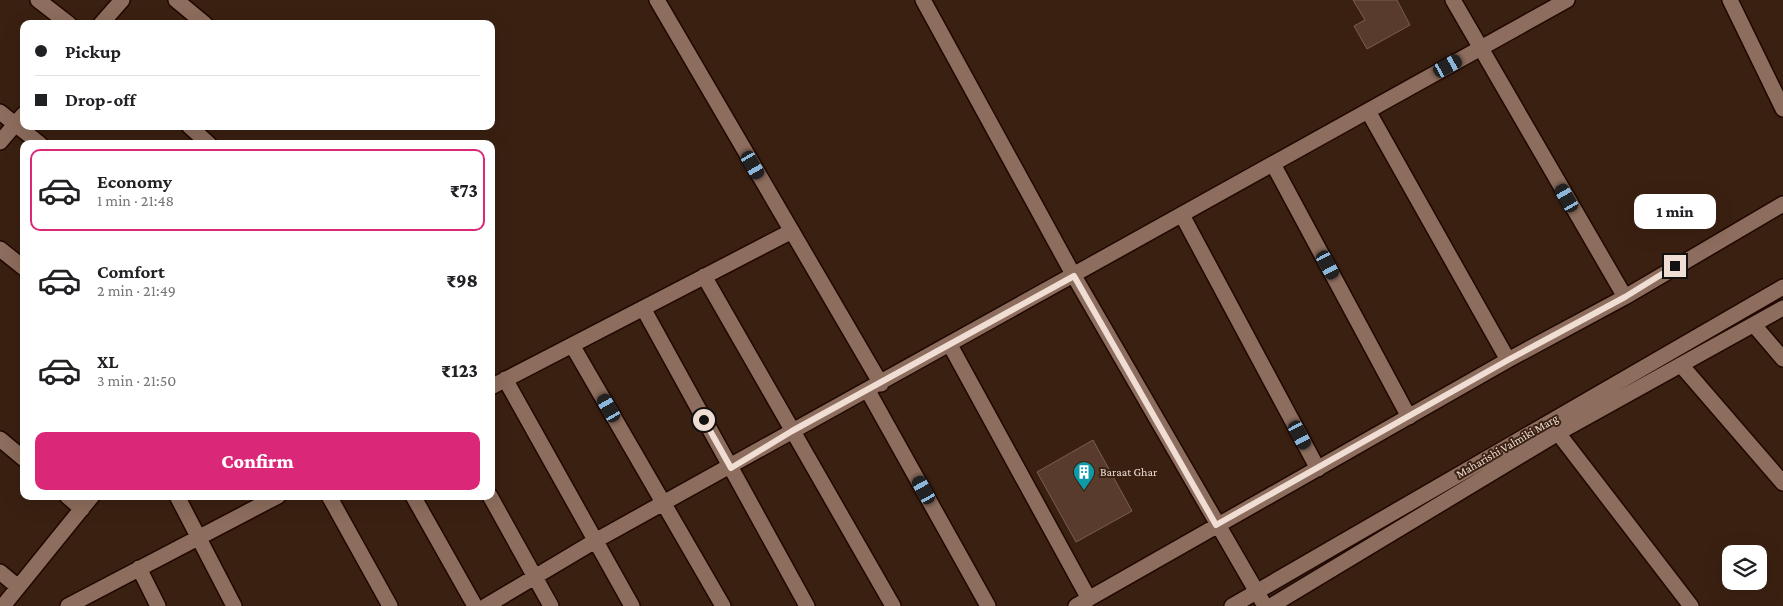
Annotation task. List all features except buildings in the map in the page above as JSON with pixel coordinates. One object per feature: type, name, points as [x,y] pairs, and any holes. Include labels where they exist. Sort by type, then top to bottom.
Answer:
[{"type":"street","points":[[38,0],[64,20]]},
{"type":"street","points":[[104,20],[122,0]]},
{"type":"street","points":[[176,0],[200,20]]},
{"type":"street","points":[[657,0],[792,232],[988,606]]},
{"type":"street","points":[[923,0],[1074,276],[1216,525],[1265,606]]},
{"type":"street","points":[[1453,0],[1625,297]]},
{"type":"street","points":[[486,606],[595,541],[731,468],[792,431],[950,346],[1567,0]]},
{"type":"street","points":[[1730,0],[1783,109]]},
{"type":"street","points":[[1368,111],[1508,360]]},
{"type":"street","points":[[0,112],[20,119],[0,142]]},
{"type":"street","points":[[29,130],[37,140]]},
{"type":"street","points":[[193,130],[205,140]]},
{"type":"street","points":[[1274,164],[1408,417]]},
{"type":"street","points":[[950,346],[1083,602],[1508,360],[1625,297],[1783,204]]},
{"type":"street","points":[[1182,215],[1318,469]]},
{"type":"street","points":[[495,384],[792,232]]},
{"type":"street","points":[[0,249],[20,265]]},
{"type":"street","points":[[704,276],[893,606]]},
{"type":"street","name":"Maharishi Valmiki Marg","points":[[1232,606],[1783,287]]},
{"type":"street","points":[[643,308],[807,606]]},
{"type":"street","name":"Maharishi Valmiki Marg","points":[[1271,606],[1558,433],[1783,308]]},
{"type":"street","points":[[1754,325],[1783,359]]},
{"type":"street","points":[[572,345],[723,606]]},
{"type":"street","points":[[1681,365],[1783,484]]},
{"type":"street","points":[[505,379],[632,606]]},
{"type":"street","points":[[1558,433],[1691,606]]},
{"type":"street","points":[[0,439],[20,456]]},
{"type":"street","points":[[72,500],[82,509]]},
{"type":"street","points":[[3,606],[89,500]]},
{"type":"street","points":[[179,500],[234,606]]},
{"type":"street","points":[[76,604],[138,568],[270,500]]},
{"type":"street","points":[[331,500],[390,606]]},
{"type":"street","points":[[415,500],[475,606]]},
{"type":"street","points":[[492,500],[551,606]]},
{"type":"street","points":[[138,568],[158,606]]},
{"type":"street","points":[[0,572],[18,587]]},
{"type":"place","name":"Baraat Ghar","points":[[1084,491]]},
{"type":"route","points":[[704,420],[731,468],[792,431],[881,384],[1074,276],[1216,525],[1508,360],[1625,297],[1675,266]]}]
